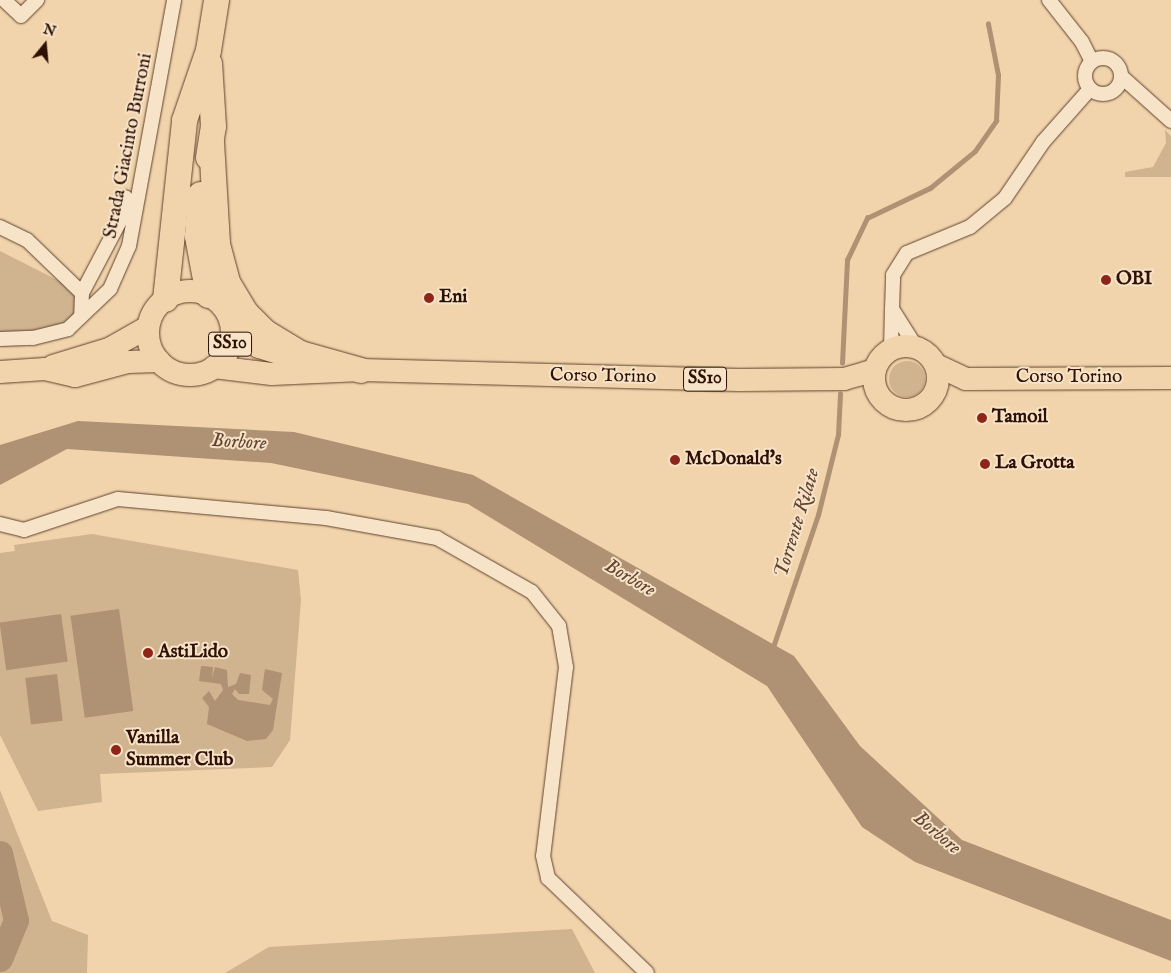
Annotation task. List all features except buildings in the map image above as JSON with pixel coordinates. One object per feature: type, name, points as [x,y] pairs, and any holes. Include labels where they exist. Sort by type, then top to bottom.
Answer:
[{"type":"highway","points":[[165,299],[184,120],[208,50],[216,0]]},
{"type":"highway","points":[[208,50],[211,142],[218,244],[227,282],[245,312],[266,332],[300,353],[362,370]]},
{"type":"highway","points":[[208,295],[197,236],[199,201],[211,142]]},
{"type":"main road","points":[[159,361],[148,328],[165,299],[186,291],[208,295]]},
{"type":"main road","name":"SS10","points":[[208,295],[225,310],[232,330],[230,344],[214,367]]},
{"type":"main road","name":"Corso Torino","points":[[0,372],[45,369],[109,349],[148,328]]},
{"type":"main road","name":"Corso Torino","points":[[232,330],[259,347],[296,359],[362,370]]},
{"type":"main road","points":[[878,392],[875,370],[891,349],[916,347]]},
{"type":"main road","name":"Corso Torino","points":[[916,347],[936,364],[966,378]]},
{"type":"main road","name":"Corso Torino","points":[[45,369],[74,376],[128,362],[159,361],[192,375],[214,367],[272,374],[362,370],[844,379],[875,370]]},
{"type":"main road","points":[[936,364],[936,391]]},
{"type":"main road","name":"Corso Torino","points":[[844,379],[878,392],[890,406],[909,410],[928,402],[936,391],[966,378],[1171,378]]},
{"type":"street","points":[[3,3],[21,16],[37,0]]},
{"type":"street","name":"Strada Giacinto Burroni","points":[[0,338],[34,338],[68,329],[110,289],[129,246],[174,0]]},
{"type":"street","points":[[1049,0],[1082,42],[1092,62]]},
{"type":"street","points":[[1092,62],[1109,59],[1119,66],[1122,77],[1171,121]]},
{"type":"street","points":[[1092,62],[1085,78],[1090,89],[1107,94],[1117,88],[1122,77]]},
{"type":"street","points":[[891,349],[893,275],[907,253],[970,227],[1005,198],[1043,142],[1090,89]]},
{"type":"street","points":[[81,316],[82,293],[122,217],[126,197]]},
{"type":"street","points":[[0,227],[27,240],[82,293]]},
{"type":"street","points":[[892,309],[916,347]]},
{"type":"street","points":[[0,524],[24,530],[118,499],[326,518],[437,538],[532,592],[559,626],[566,667],[543,856],[548,878],[647,973]]},
{"type":"shaded area","points":[[1165,130],[1171,136],[1171,177],[1125,177],[1125,172],[1153,167],[1166,143]]},
{"type":"shaded area","points":[[0,251],[73,288],[81,316],[68,329],[0,339]]},
{"type":"shaded area","points":[[907,361],[920,366],[925,379],[920,392],[907,397],[894,392],[889,379],[894,366]]},
{"type":"shaded area","name":"AstiLido","points":[[92,534],[298,570],[301,600],[290,740],[272,767],[100,774],[102,802],[38,811],[0,735],[0,553],[15,551],[14,545]]},
{"type":"shaded area","points":[[0,790],[52,921],[88,935],[87,973],[0,973]]},
{"type":"shaded area","points":[[572,929],[595,973],[225,973],[269,947]]},
{"type":"water","points":[[78,421],[294,432],[473,475],[794,656],[860,746],[962,840],[1171,920],[1171,961],[915,862],[862,827],[767,686],[468,504],[271,463],[67,449],[0,485],[0,445]]},
{"type":"water","points":[[119,609],[133,711],[85,718],[70,616]]},
{"type":"water","points":[[61,614],[68,662],[6,670],[0,623]]},
{"type":"water","points":[[201,666],[213,667],[212,678],[215,667],[227,670],[228,687],[236,684],[240,673],[251,675],[249,694],[239,694],[235,689],[232,694],[238,700],[270,705],[273,699],[262,690],[265,669],[282,673],[273,730],[266,739],[247,741],[207,724],[209,707],[202,698],[209,691],[215,701],[223,690],[221,684],[199,681]]},
{"type":"water","points":[[57,674],[63,721],[31,725],[25,678]]},
{"type":"waterway","name":"Torrente Rilate","points":[[842,363],[847,260],[867,218],[930,188],[975,151],[996,121],[998,75],[988,24]]},
{"type":"waterway","name":"Torrente Rilate","points":[[772,650],[818,515],[838,435],[840,394]]},
{"type":"waterway","name":"Borbore","points":[[0,853],[16,920],[0,959]]},
{"type":"place","name":"OBI","points":[[1106,280]]},
{"type":"place","name":"Eni","points":[[429,298]]},
{"type":"place","name":"Tamoil","points":[[982,418]]},
{"type":"place","name":"McDonald's","points":[[675,460]]},
{"type":"place","name":"La Grotta","points":[[985,464]]},
{"type":"place","name":"AstiLido","points":[[148,653]]},
{"type":"place","name":"Vanilla Summer Club","points":[[116,750]]}]
